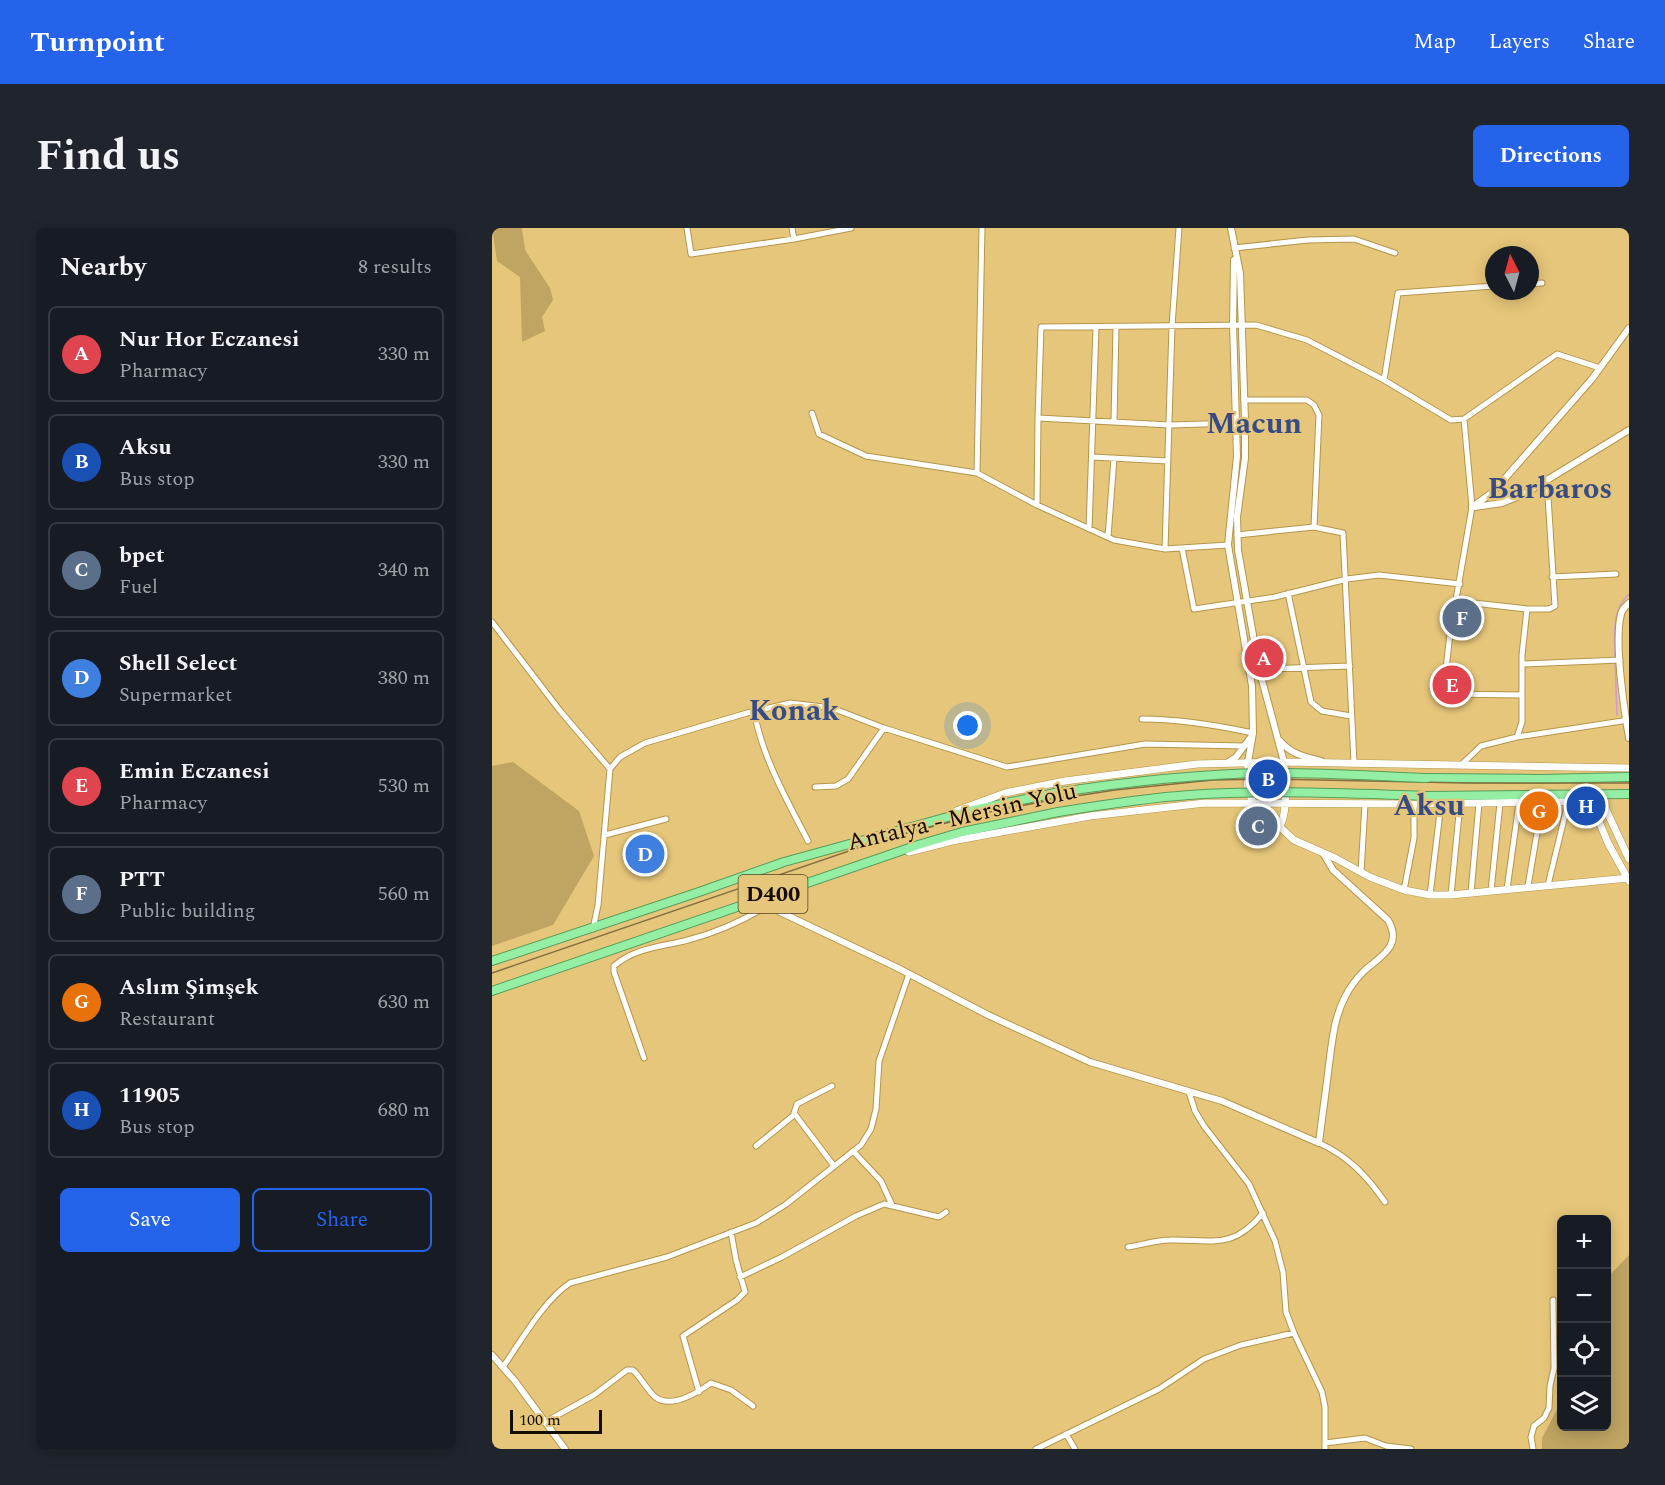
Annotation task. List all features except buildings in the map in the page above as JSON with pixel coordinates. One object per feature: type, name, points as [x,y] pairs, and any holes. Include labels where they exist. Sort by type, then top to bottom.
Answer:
[{"type":"highway","name":"Antalya - Mersin Yolu","points":[[492,961],[593,929],[784,861],[931,820],[1055,793],[1144,781],[1245,773],[1292,772],[1541,780],[1629,777]]},
{"type":"highway","name":"Antalya - Mersin Yolu","points":[[492,991],[962,832],[1058,812],[1148,799],[1201,795],[1302,792],[1427,796],[1627,794]]},
{"type":"highway","points":[[1602,801],[1627,794]]},
{"type":"main road","points":[[1248,762],[1247,789],[1253,802],[1294,840],[1404,890],[1430,895],[1628,879],[1591,802]]},
{"type":"main road","points":[[1280,826],[1285,802],[1284,762]]},
{"type":"main road","points":[[931,820],[1005,793],[1065,781],[1142,770],[1227,763],[1629,768]]},
{"type":"main road","points":[[868,862],[952,841],[1090,816],[1204,803],[1253,802],[1460,804],[1602,801],[1629,859]]},
{"type":"street","points":[[687,228],[691,254],[851,228]]},
{"type":"street","points":[[792,228],[794,239]]},
{"type":"street","points":[[977,473],[982,228]]},
{"type":"street","points":[[1165,549],[1172,327],[1179,228]]},
{"type":"street","points":[[1231,228],[1240,273],[1245,400],[1245,458],[1237,535],[1246,601],[1259,669],[1284,762]]},
{"type":"street","points":[[1234,249],[1308,240],[1354,239],[1395,252]]},
{"type":"street","points":[[1234,249],[1233,324],[1237,456],[1228,545],[1252,686],[1253,733],[1248,762]]},
{"type":"street","points":[[1384,380],[1398,293],[1485,287]]},
{"type":"street","points":[[1037,505],[1041,327],[1256,325],[1307,340],[1384,380],[1451,420],[1464,419],[1557,354],[1600,368]]},
{"type":"street","points":[[1089,529],[1096,327]]},
{"type":"street","points":[[1114,422],[1116,327]]},
{"type":"street","points":[[1472,507],[1493,492],[1600,368],[1629,328]]},
{"type":"street","points":[[1245,400],[1307,400],[1316,408],[1319,415],[1314,527]]},
{"type":"street","points":[[812,413],[819,434],[856,453],[887,461],[977,473],[1037,505],[1114,540],[1165,549],[1228,545]]},
{"type":"street","points":[[1038,418],[1170,425],[1236,423]]},
{"type":"street","points":[[1464,419],[1472,507],[1443,694],[1522,695]]},
{"type":"street","points":[[1472,507],[1502,502],[1547,481],[1629,430]]},
{"type":"street","points":[[1092,457],[1168,461]]},
{"type":"street","points":[[1108,537],[1114,458]]},
{"type":"street","points":[[1456,601],[1527,609],[1549,609],[1555,606],[1547,481]]},
{"type":"street","points":[[1237,535],[1314,527],[1343,534],[1347,579],[1354,763]]},
{"type":"street","points":[[1182,548],[1194,609],[1288,593],[1347,579],[1379,575],[1460,584]]},
{"type":"street","points":[[1552,577],[1616,574]]},
{"type":"street","points":[[1288,593],[1309,697],[1313,705],[1322,711],[1351,716]]},
{"type":"street","points":[[1629,603],[1621,615],[1619,660],[1629,738]]},
{"type":"street","points":[[1517,736],[1522,722],[1522,664],[1527,609]]},
{"type":"street","points":[[1621,615],[1629,619]]},
{"type":"street","points":[[492,622],[561,712],[610,769]]},
{"type":"street","points":[[1522,664],[1619,660]]},
{"type":"street","points":[[1259,669],[1350,666]]},
{"type":"street","points":[[593,929],[598,905],[610,769],[620,757],[645,743],[677,732],[790,703],[832,708],[884,728],[1007,767],[1144,744],[1245,746]]},
{"type":"street","points":[[754,711],[756,724],[773,771],[807,841]]},
{"type":"street","points":[[1142,718],[1174,720],[1253,733]]},
{"type":"street","points":[[1461,765],[1481,746],[1517,736],[1627,720]]},
{"type":"street","points":[[815,788],[836,786],[848,779],[884,728]]},
{"type":"street","points":[[1227,763],[1236,757],[1253,733]]},
{"type":"street","points":[[1278,737],[1286,747],[1298,755],[1327,763]]},
{"type":"street","points":[[1471,893],[1479,803]]},
{"type":"street","points":[[1491,891],[1500,803]]},
{"type":"street","points":[[1507,889],[1519,803]]},
{"type":"street","points":[[1528,886],[1542,803]]},
{"type":"street","points":[[1548,885],[1568,803]]},
{"type":"street","points":[[1361,872],[1365,804]]},
{"type":"street","points":[[1404,890],[1414,838],[1414,804]]},
{"type":"street","points":[[1430,895],[1441,804]]},
{"type":"street","points":[[1451,895],[1460,804]]},
{"type":"street","points":[[605,835],[666,819]]},
{"type":"street","points":[[1319,1143],[1335,1026],[1340,1006],[1350,987],[1363,972],[1386,953],[1393,936],[1388,920],[1333,870],[1323,853]]},
{"type":"street","points":[[644,1058],[614,972],[614,966],[623,958],[641,950],[670,945],[748,919],[769,899],[780,912],[988,1015],[1090,1062],[1222,1101],[1334,1150],[1363,1172],[1385,1202]]},
{"type":"street","points":[[503,1367],[549,1302],[559,1290],[570,1283],[667,1257],[756,1223],[785,1205],[861,1145],[871,1129],[877,1101],[879,1061],[909,974]]},
{"type":"street","points":[[832,1086],[797,1104],[794,1115],[834,1166]]},
{"type":"street","points":[[1189,1092],[1195,1111],[1204,1126],[1249,1184],[1280,1255],[1286,1312],[1322,1392],[1326,1407],[1325,1446],[1365,1438],[1386,1446],[1411,1449]]},
{"type":"street","points":[[756,1146],[794,1115]]},
{"type":"street","points":[[853,1151],[881,1181],[891,1205]]},
{"type":"street","points":[[740,1277],[870,1209],[884,1204],[939,1216],[946,1212]]},
{"type":"street","points":[[1128,1247],[1170,1240],[1222,1241],[1243,1233],[1253,1226],[1263,1213]]},
{"type":"street","points":[[699,1392],[683,1336],[737,1300],[745,1292],[731,1232]]},
{"type":"street","points":[[1533,1449],[1531,1437],[1534,1426],[1544,1418],[1549,1408],[1554,1368],[1553,1300]]},
{"type":"street","points":[[1036,1449],[1159,1389],[1204,1359],[1240,1345],[1294,1333]]},
{"type":"street","points":[[492,1355],[565,1449]]},
{"type":"street","points":[[545,1422],[594,1395],[627,1370],[633,1370],[654,1396],[663,1401],[676,1400],[699,1392],[711,1383],[731,1390],[753,1406]]},
{"type":"street","points":[[1066,1434],[1075,1449]]},
{"type":"shaded area","points":[[492,228],[522,228],[525,250],[550,288],[553,300],[542,317],[545,331],[522,342],[520,277],[497,261]]},
{"type":"shaded area","points":[[513,762],[579,811],[594,856],[553,925],[492,946],[492,766]]},
{"type":"shaded area","points":[[1629,1255],[1629,1449],[1542,1449],[1542,1438],[1557,1410],[1557,1431],[1611,1431],[1611,1274]]},
{"type":"waterway","points":[[1615,658],[1617,616],[1619,608],[1629,594]]},
{"type":"waterway","points":[[1615,662],[1617,715]]},
{"type":"tram line","points":[[492,973],[884,839],[993,811],[1057,799],[1115,790],[1213,780],[1629,783]]},
{"type":"place","name":"PTT","points":[[1462,618]]},
{"type":"place","name":"Nur Hor Eczanesi","points":[[1264,658]]},
{"type":"place","name":"Emin Eczanesi","points":[[1452,685]]},
{"type":"place","name":"Aksu","points":[[1268,779]]},
{"type":"place","name":"11905","points":[[1586,806]]},
{"type":"place","name":"Aslım Şimşek","points":[[1539,811]]},
{"type":"place","name":"bpet","points":[[1258,826]]},
{"type":"place","name":"Shell Select","points":[[645,854]]},
{"type":"district","name":"Macun","points":[[1254,424]]},
{"type":"district","name":"Barbaros","points":[[1550,489]]},
{"type":"district","name":"Konak","points":[[794,711]]},
{"type":"district","name":"Aksu","points":[[1429,806]]}]
